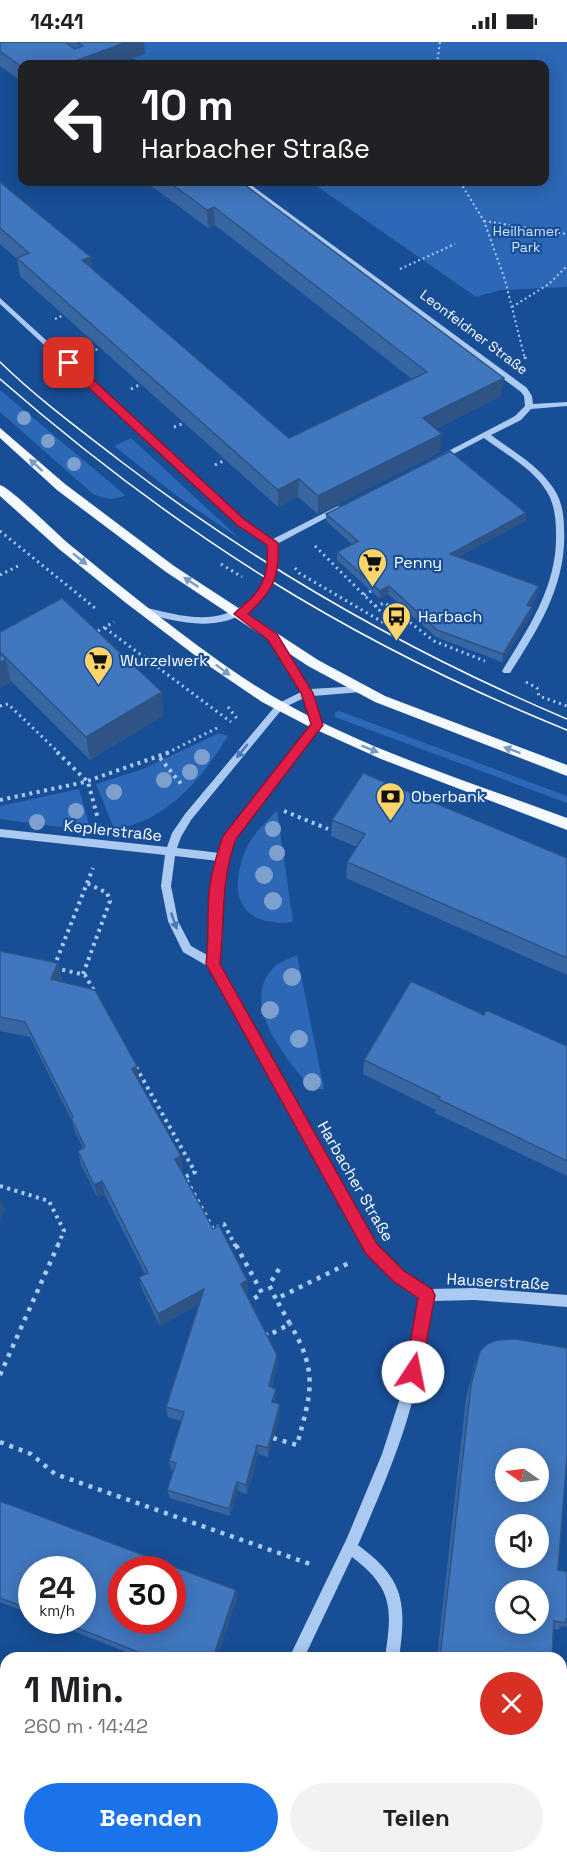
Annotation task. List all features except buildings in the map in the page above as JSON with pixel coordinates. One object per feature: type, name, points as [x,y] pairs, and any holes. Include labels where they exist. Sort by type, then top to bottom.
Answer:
[{"type":"main road","points":[[0,432],[77,500],[170,569],[273,637],[361,689],[438,723],[567,771]]},
{"type":"main road","points":[[0,489],[34,522],[143,610],[230,675],[280,706],[369,748],[567,824]]},
{"type":"street","name":"Leonfeldner Straße","points":[[248,186],[524,390],[528,396],[529,407]]},
{"type":"street","points":[[0,300],[241,523],[273,543]]},
{"type":"street","points":[[433,461],[518,418],[529,407],[567,404]]},
{"type":"street","points":[[485,435],[547,485],[558,505],[563,540],[556,582],[540,619],[507,671]]},
{"type":"street","points":[[273,543],[350,504]]},
{"type":"street","points":[[143,610],[194,620],[223,620],[240,614],[258,598],[269,580],[274,568],[273,543]]},
{"type":"street","points":[[273,637],[307,693],[317,725],[230,836],[222,857],[216,892],[216,940],[213,964],[187,949],[173,921],[166,886],[171,851],[176,836],[188,817],[280,706],[307,693],[361,689]]},
{"type":"street","name":"Keplerstraße","points":[[0,833],[222,857]]},
{"type":"street","name":"Harbacher Straße","points":[[213,964],[372,1249],[398,1276],[427,1295]]},
{"type":"street","name":"Hauserstraße","points":[[427,1295],[475,1294],[567,1301]]},
{"type":"street","points":[[299,1652],[350,1547],[399,1423],[414,1365],[427,1295]]},
{"type":"street","points":[[350,1547],[374,1563],[394,1588],[396,1635],[393,1652]]},
{"type":"path","points":[[438,60],[440,42]]},
{"type":"path","points":[[462,186],[483,221],[512,307],[526,356],[526,364]]},
{"type":"path","points":[[483,221],[518,229],[567,234]]},
{"type":"path","points":[[375,280],[455,244]]},
{"type":"path","points":[[512,307],[549,285],[567,266]]},
{"type":"path","points":[[310,541],[389,620],[388,625]]},
{"type":"path","points":[[221,564],[242,578]]},
{"type":"path","points":[[0,575],[18,566]]},
{"type":"path","points":[[299,573],[396,630]]},
{"type":"path","points":[[364,595],[371,591]]},
{"type":"path","points":[[375,606],[385,603],[434,641],[507,671],[537,688],[539,696],[567,706]]},
{"type":"path","points":[[98,632],[114,622]]},
{"type":"path","points":[[105,627],[231,722]]},
{"type":"path","points":[[0,706],[8,704],[88,782],[100,828]]},
{"type":"path","points":[[0,801],[88,782],[160,758],[217,728]]},
{"type":"path","points":[[160,758],[185,789]]},
{"type":"path","points":[[284,811],[328,829]]},
{"type":"path","points":[[54,967],[95,864]]},
{"type":"path","points":[[83,974],[110,901],[108,893],[87,883]]},
{"type":"path","points":[[46,966],[83,974],[101,1004]]},
{"type":"path","points":[[133,1061],[195,1172],[185,1177],[213,1229],[224,1224],[262,1293],[248,1301],[253,1310]]},
{"type":"path","points":[[0,1186],[49,1201],[64,1231],[0,1376]]},
{"type":"path","points":[[276,1299],[350,1262]]},
{"type":"path","points":[[273,1437],[297,1445],[310,1394],[312,1371],[302,1343],[269,1285],[279,1269]]},
{"type":"path","points":[[262,1327],[267,1336],[290,1324]]},
{"type":"path","points":[[0,1442],[31,1454],[55,1474],[310,1564]]},
{"type":"green space","name":"Heilhamer Park","points":[[110,42],[567,42],[567,287],[501,290],[476,297],[317,186],[549,186],[549,60],[136,60]]},
{"type":"green space","points":[[0,390],[125,495],[109,499],[93,494],[0,412]]},
{"type":"green space","points":[[131,438],[240,539],[177,496],[114,446]]},
{"type":"green space","points":[[339,711],[567,796],[567,803],[335,717],[335,712]]},
{"type":"green space","points":[[219,733],[228,736],[206,768],[181,796],[150,818],[114,829],[96,784],[143,769]]},
{"type":"green space","points":[[79,789],[91,831],[0,819],[0,806]]},
{"type":"green space","points":[[277,810],[293,922],[274,922],[260,919],[249,913],[242,904],[238,892],[241,863],[247,847]]},
{"type":"green space","points":[[297,955],[324,1089],[312,1089],[290,1062],[279,1047],[263,1012],[261,995],[265,979],[276,965]]},
{"type":"tram line","points":[[0,362],[43,401],[119,460],[225,536],[279,571],[391,635],[449,665],[567,719]]},
{"type":"tram line","points":[[0,379],[66,435],[133,486],[200,535],[268,579],[338,621],[411,660],[567,730]]},
{"type":"place","name":"Penny","points":[[373,588]]},
{"type":"place","name":"Harbach","points":[[397,642]]},
{"type":"place","name":"Wurzelwerk","points":[[99,686]]},
{"type":"place","name":"Oberbank","points":[[390,822]]},
{"type":"route","points":[[69,363],[241,523],[273,543],[274,568],[269,580],[258,598],[240,614],[273,637],[296,670],[314,709],[317,725],[230,836],[222,857],[216,892],[216,940],[213,964],[372,1249],[398,1276],[427,1295],[413,1372]]}]
